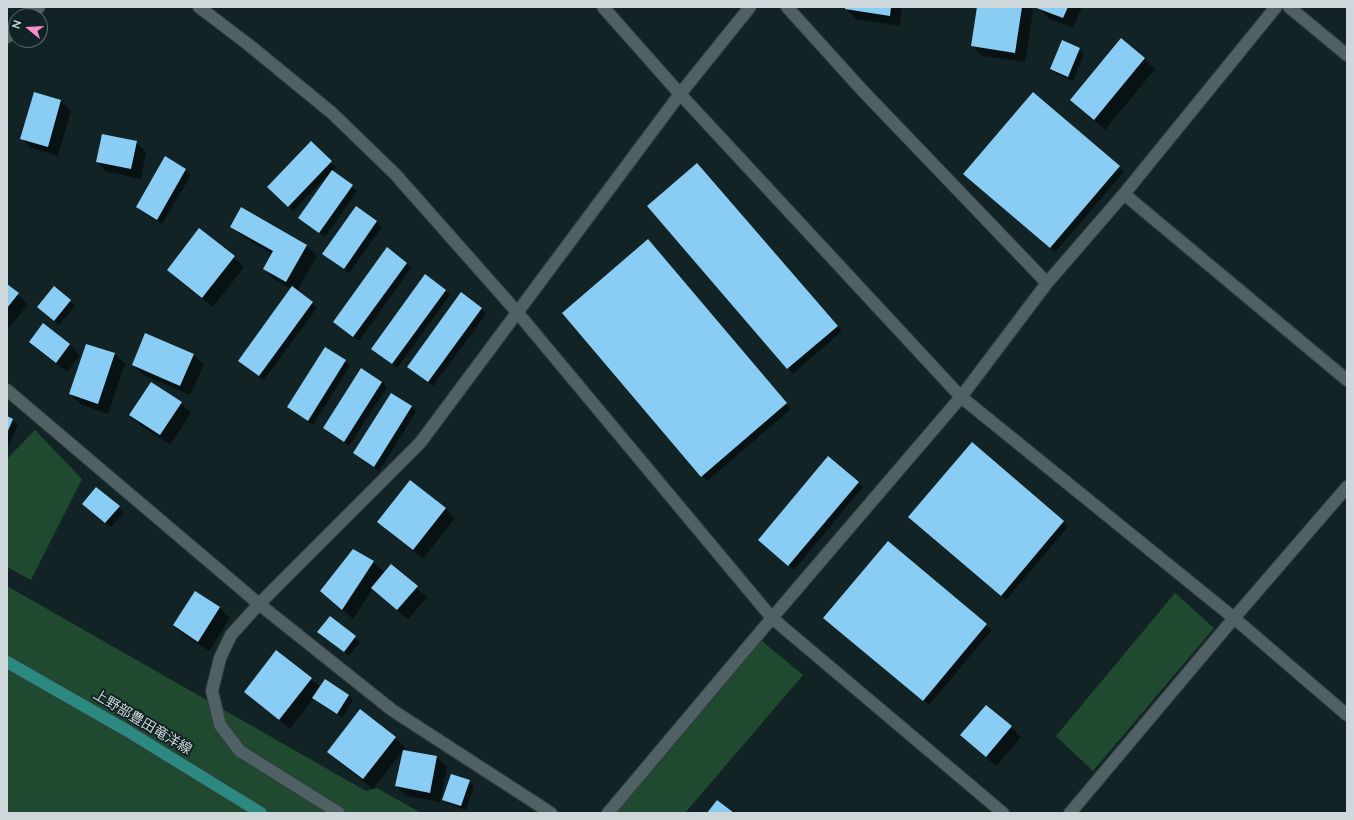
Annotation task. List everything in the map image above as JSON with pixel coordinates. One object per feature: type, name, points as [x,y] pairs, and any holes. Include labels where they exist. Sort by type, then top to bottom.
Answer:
[{"type":"main road","name":"上野部豊田竜洋線","points":[[7,662],[126,730],[261,813]]},
{"type":"street","points":[[199,7],[255,49],[332,113],[395,174],[517,312],[772,618],[1004,813]]},
{"type":"street","points":[[603,7],[680,94],[961,398],[1234,618],[1347,716]]},
{"type":"street","points":[[339,813],[240,751],[220,725],[212,691],[220,658],[231,635],[259,604],[420,443],[680,94],[750,7]]},
{"type":"street","points":[[787,7],[862,90],[1046,284]]},
{"type":"street","points":[[608,813],[772,618],[961,398],[1046,284],[1124,194],[1276,7]]},
{"type":"street","points":[[1289,7],[1347,55]]},
{"type":"street","points":[[1124,194],[1347,380]]},
{"type":"street","points":[[7,390],[259,604],[392,710],[551,813]]},
{"type":"street","points":[[1070,813],[1234,618],[1347,487]]},
{"type":"green space","points":[[35,430],[82,479],[31,580],[7,567],[7,459]]},
{"type":"green space","points":[[7,586],[366,791],[377,788],[421,813],[7,813]]},
{"type":"green space","points":[[1175,593],[1214,628],[1093,771],[1056,736]]},
{"type":"green space","points":[[757,637],[803,675],[685,813],[612,813]]},
{"type":"building","points":[[845,7],[891,7],[890,16],[845,9]]},
{"type":"building","points":[[977,7],[1022,7],[1015,53],[971,46]]},
{"type":"building","points":[[1034,7],[1068,7],[1063,18]]},
{"type":"building","points":[[1121,38],[1145,58],[1094,120],[1070,100]]},
{"type":"building","points":[[1062,40],[1080,48],[1068,77],[1050,69]]},
{"type":"building","points":[[34,92],[61,100],[48,147],[20,139]]},
{"type":"building","points":[[1033,92],[1120,166],[1050,248],[963,174]]},
{"type":"building","points":[[102,134],[137,141],[131,169],[96,162]]},
{"type":"building","points":[[311,141],[332,161],[288,207],[267,187]]},
{"type":"building","points":[[165,156],[186,169],[157,220],[136,207]]},
{"type":"building","points":[[697,163],[838,326],[787,369],[647,206]]},
{"type":"building","points":[[332,170],[353,185],[319,233],[298,218]]},
{"type":"building","points":[[356,206],[377,221],[344,269],[322,254]]},
{"type":"building","points":[[241,207],[307,245],[286,282],[263,269],[273,251],[230,227]]},
{"type":"building","points":[[199,228],[235,256],[202,298],[167,270]]},
{"type":"building","points":[[648,239],[787,403],[701,477],[562,313]]},
{"type":"building","points":[[387,247],[407,263],[353,337],[333,322]]},
{"type":"building","points":[[425,274],[446,290],[392,364],[371,349]]},
{"type":"building","points":[[7,284],[19,293],[7,308]]},
{"type":"building","points":[[54,286],[71,300],[54,321],[37,307]]},
{"type":"building","points":[[292,286],[313,302],[259,376],[238,361]]},
{"type":"building","points":[[461,292],[482,308],[428,382],[407,367]]},
{"type":"building","points":[[43,323],[70,344],[56,363],[29,342]]},
{"type":"building","points":[[145,333],[194,354],[180,386],[132,365]]},
{"type":"building","points":[[86,344],[115,353],[98,404],[69,394]]},
{"type":"building","points":[[325,347],[346,360],[308,421],[287,407]]},
{"type":"building","points":[[361,368],[382,382],[344,442],[323,428]]},
{"type":"building","points":[[151,382],[182,402],[160,435],[129,415]]},
{"type":"building","points":[[391,393],[412,406],[374,467],[353,453]]},
{"type":"building","points":[[7,416],[13,419],[7,433]]},
{"type":"building","points":[[972,442],[1064,521],[1001,596],[908,517]]},
{"type":"building","points":[[828,456],[859,482],[788,566],[758,540]]},
{"type":"building","points":[[410,480],[446,508],[413,550],[377,522]]},
{"type":"building","points":[[96,487],[120,506],[105,523],[82,504]]},
{"type":"building","points":[[888,541],[987,624],[923,701],[823,618]]},
{"type":"building","points":[[353,549],[374,561],[342,610],[320,591]]},
{"type":"building","points":[[391,564],[418,586],[397,610],[371,588]]},
{"type":"building","points":[[195,591],[220,607],[198,642],[173,625]]},
{"type":"building","points":[[330,616],[356,636],[344,652],[317,632]]},
{"type":"building","points":[[276,650],[312,678],[279,720],[244,692]]},
{"type":"building","points":[[325,679],[349,695],[337,714],[312,698]]},
{"type":"building","points":[[986,705],[1012,726],[986,757],[960,735]]},
{"type":"building","points":[[360,709],[396,737],[363,779],[327,752]]},
{"type":"building","points":[[403,750],[437,756],[430,793],[395,786]]},
{"type":"building","points":[[451,774],[470,780],[461,806],[442,800]]},
{"type":"building","points":[[717,800],[734,813],[707,813]]}]
